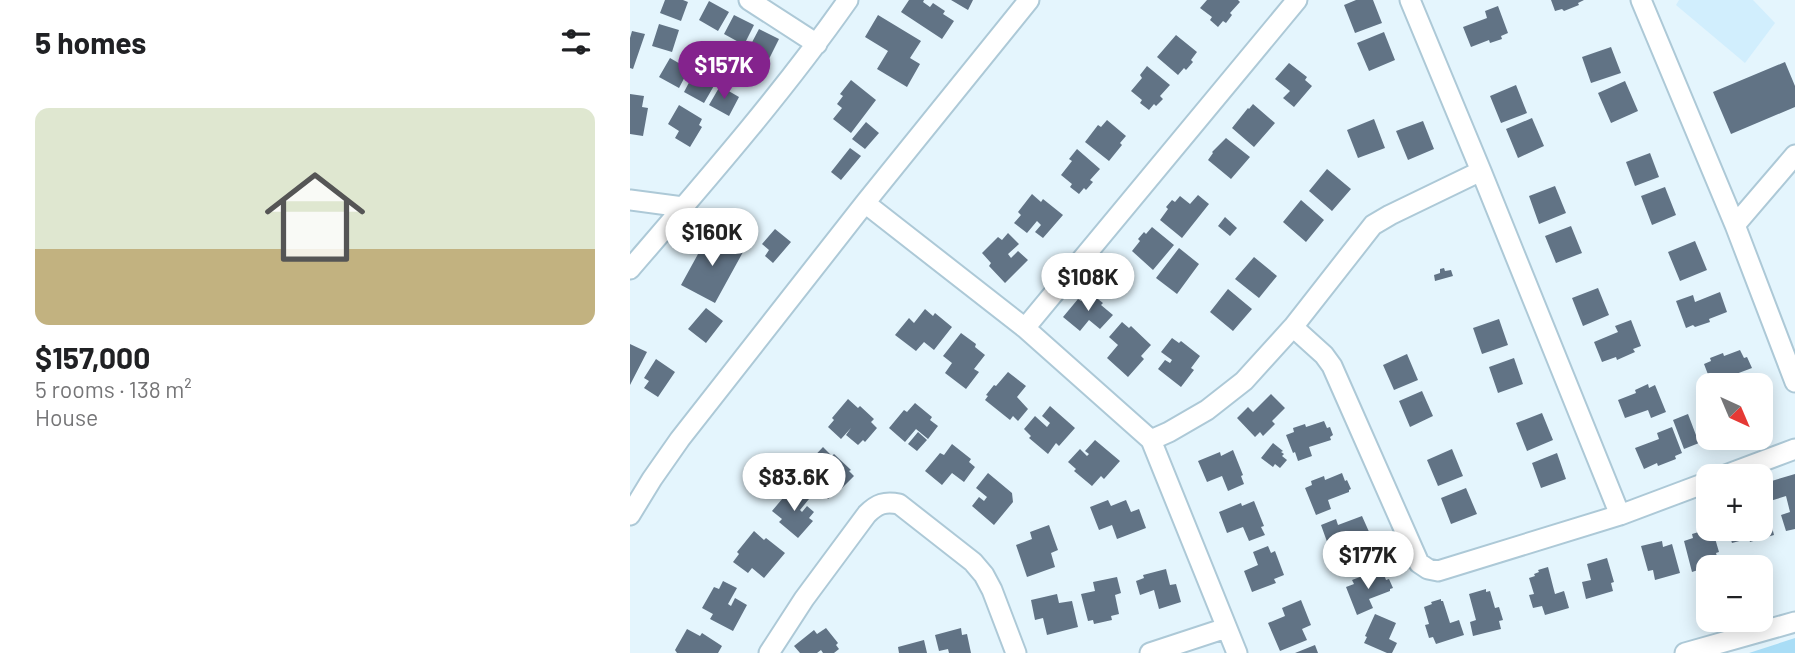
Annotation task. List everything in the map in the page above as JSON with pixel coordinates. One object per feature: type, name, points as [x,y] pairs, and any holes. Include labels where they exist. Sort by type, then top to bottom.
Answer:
[{"type":"street","points":[[749,0],[817,44]]},
{"type":"street","points":[[630,269],[817,44],[848,0]]},
{"type":"street","points":[[630,514],[680,439],[865,202],[1030,0]]},
{"type":"street","points":[[1025,328],[1297,0]]},
{"type":"street","points":[[1410,0],[1620,515]]},
{"type":"street","points":[[1641,0],[1735,225],[1795,382]]},
{"type":"street","points":[[1735,225],[1795,155]]},
{"type":"street","points":[[1151,440],[1208,410],[1244,381],[1293,327],[1373,225],[1481,172]]},
{"type":"street","points":[[630,200],[683,207]]},
{"type":"street","points":[[865,202],[1025,328],[1151,440],[1237,653]]},
{"type":"street","points":[[1293,327],[1324,355],[1332,366],[1419,563],[1428,569],[1438,571],[1620,515],[1696,486]]},
{"type":"street","points":[[1755,464],[1795,449]]},
{"type":"street","points":[[769,653],[804,599],[867,514],[881,503],[891,502],[899,504],[973,562],[984,575],[1016,653]]},
{"type":"street","points":[[1685,653],[1795,622]]},
{"type":"street","points":[[1150,653],[1226,628]]},
{"type":"shaded area","points":[[1679,0],[1753,0],[1775,23],[1745,63],[1676,5]]},
{"type":"shaded area","points":[[1795,638],[1795,653],[1749,653]]},
{"type":"building","points":[[665,0],[688,2],[681,21],[660,13]]},
{"type":"building","points":[[909,0],[924,0],[930,7],[933,3],[954,21],[942,39],[901,12]]},
{"type":"building","points":[[951,0],[973,0],[968,10]]},
{"type":"building","points":[[1207,0],[1240,2],[1230,13],[1232,15],[1226,23],[1223,21],[1218,27],[1210,20],[1212,17],[1200,8]]},
{"type":"building","points":[[1356,0],[1373,0],[1382,23],[1355,33],[1344,5]]},
{"type":"building","points":[[1551,0],[1584,0],[1564,11],[1555,11]]},
{"type":"building","points":[[709,1],[729,12],[718,31],[699,20]]},
{"type":"building","points":[[1498,6],[1508,33],[1501,36],[1502,39],[1490,43],[1489,40],[1471,47],[1463,27],[1487,18],[1485,11]]},
{"type":"building","points":[[734,15],[754,25],[744,45],[724,34]]},
{"type":"building","points":[[878,15],[921,41],[910,58],[920,64],[907,87],[877,69],[888,51],[865,37]]},
{"type":"building","points":[[659,24],[679,30],[672,52],[652,46]]},
{"type":"building","points":[[759,29],[779,39],[769,59],[749,48]]},
{"type":"building","points":[[632,31],[645,34],[633,69],[630,68]]},
{"type":"building","points":[[1384,32],[1395,60],[1369,71],[1357,43]]},
{"type":"building","points":[[1176,35],[1197,52],[1191,60],[1193,62],[1178,75],[1157,57]]},
{"type":"building","points":[[1611,47],[1621,73],[1591,83],[1582,57]]},
{"type":"building","points":[[670,58],[689,69],[679,88],[659,77]]},
{"type":"building","points":[[1785,62],[1795,86],[1795,107],[1731,134],[1713,92]]},
{"type":"building","points":[[1289,63],[1307,77],[1305,80],[1312,86],[1294,107],[1283,98],[1290,91],[1275,79]]},
{"type":"building","points":[[1147,66],[1170,85],[1160,96],[1163,99],[1149,110],[1131,91],[1142,78],[1140,75]]},
{"type":"building","points":[[694,73],[715,84],[704,103],[684,92]]},
{"type":"building","points":[[851,80],[876,100],[851,133],[833,119],[842,108],[837,104],[843,96],[840,94]]},
{"type":"building","points":[[1625,81],[1638,111],[1611,123],[1598,93]]},
{"type":"building","points":[[1516,85],[1527,113],[1501,123],[1490,96]]},
{"type":"building","points":[[720,86],[739,97],[729,116],[709,105]]},
{"type":"building","points":[[630,94],[644,96],[642,107],[648,108],[643,136],[630,134]]},
{"type":"building","points":[[1253,104],[1275,123],[1254,147],[1232,128]]},
{"type":"building","points":[[679,105],[702,119],[699,125],[702,127],[690,147],[675,138],[679,131],[668,124]]},
{"type":"building","points":[[1532,118],[1544,146],[1518,158],[1506,129]]},
{"type":"building","points":[[1374,119],[1385,148],[1358,158],[1347,130]]},
{"type":"building","points":[[1107,120],[1126,136],[1109,161],[1085,142],[1098,125],[1101,127]]},
{"type":"building","points":[[1423,121],[1434,149],[1408,160],[1396,131]]},
{"type":"building","points":[[866,122],[879,133],[865,149],[852,139]]},
{"type":"building","points":[[1226,138],[1250,157],[1231,179],[1208,160]]},
{"type":"building","points":[[850,148],[861,156],[841,180],[831,172]]},
{"type":"building","points":[[1077,149],[1100,169],[1090,180],[1093,182],[1079,194],[1061,175]]},
{"type":"building","points":[[1650,153],[1659,177],[1635,186],[1626,162]]},
{"type":"building","points":[[1327,169],[1351,189],[1332,211],[1309,191]]},
{"type":"building","points":[[1555,186],[1566,213],[1539,224],[1529,196]]},
{"type":"building","points":[[1665,187],[1676,215],[1652,225],[1641,196]]},
{"type":"building","points":[[1032,194],[1063,215],[1043,238],[1035,232],[1041,225],[1037,221],[1027,233],[1014,223],[1021,215],[1018,212]]},
{"type":"building","points":[[1198,195],[1209,204],[1182,238],[1160,220],[1172,200],[1175,202],[1180,196],[1190,204]]},
{"type":"building","points":[[1301,200],[1324,220],[1306,242],[1283,222]]},
{"type":"building","points":[[1225,217],[1237,228],[1230,236],[1218,226]]},
{"type":"building","points":[[1571,226],[1582,253],[1556,263],[1545,236]]},
{"type":"building","points":[[1152,227],[1174,245],[1153,270],[1132,251],[1140,241],[1138,239]]},
{"type":"building","points":[[775,229],[791,242],[773,263],[765,256],[769,250],[762,244]]},
{"type":"building","points":[[1008,233],[1019,244],[1008,254],[1011,258],[1018,251],[1028,260],[1005,283],[989,266],[991,263],[982,253],[998,237],[1002,240]]},
{"type":"building","points":[[709,234],[743,252],[715,303],[681,285]]},
{"type":"building","points":[[1695,241],[1707,270],[1680,281],[1668,252]]},
{"type":"building","points":[[1179,248],[1199,264],[1177,294],[1156,278]]},
{"type":"building","points":[[1254,257],[1277,276],[1259,298],[1235,279]]},
{"type":"building","points":[[1444,268],[1445,271],[1451,270],[1453,276],[1435,281],[1434,275]]},
{"type":"building","points":[[1598,288],[1609,315],[1583,326],[1572,298]]},
{"type":"building","points":[[1228,289],[1252,309],[1233,331],[1210,312]]},
{"type":"building","points":[[1089,292],[1113,315],[1100,329],[1089,320],[1080,331],[1063,317],[1078,299],[1081,301]]},
{"type":"building","points":[[1720,292],[1727,312],[1709,319],[1710,322],[1686,328],[1676,301],[1693,295],[1695,302]]},
{"type":"building","points":[[706,308],[723,321],[706,343],[688,329]]},
{"type":"building","points":[[925,309],[933,316],[935,313],[952,327],[934,350],[924,342],[916,351],[895,335],[909,318],[914,323]]},
{"type":"building","points":[[1499,319],[1508,345],[1482,354],[1473,328]]},
{"type":"building","points":[[1631,320],[1641,346],[1633,349],[1635,352],[1617,360],[1616,357],[1602,362],[1594,342],[1618,332],[1615,326]]},
{"type":"building","points":[[1122,322],[1129,328],[1131,326],[1151,345],[1141,356],[1144,359],[1128,377],[1107,358],[1118,345],[1109,337]]},
{"type":"building","points":[[961,333],[985,355],[974,369],[979,372],[966,389],[945,373],[952,363],[943,356]]},
{"type":"building","points":[[1172,338],[1179,343],[1181,341],[1200,356],[1191,368],[1194,370],[1181,387],[1158,369],[1165,360],[1170,363],[1172,360],[1161,352]]},
{"type":"building","points":[[630,344],[647,352],[630,385]]},
{"type":"building","points":[[1740,350],[1752,368],[1739,373],[1707,373],[1704,364],[1711,361],[1710,358],[1723,353],[1724,356]]},
{"type":"building","points":[[1407,354],[1418,380],[1394,390],[1383,365]]},
{"type":"building","points":[[1514,358],[1523,384],[1498,393],[1489,367]]},
{"type":"building","points":[[656,359],[675,372],[658,397],[644,388],[649,381],[644,378]]},
{"type":"building","points":[[1008,372],[1026,386],[1017,397],[1028,409],[1018,421],[1013,416],[1010,420],[985,400],[994,385]]},
{"type":"building","points":[[1648,384],[1649,388],[1655,385],[1666,412],[1651,418],[1648,410],[1625,418],[1618,400],[1636,393],[1635,390]]},
{"type":"building","points":[[1422,391],[1433,416],[1410,427],[1399,401]]},
{"type":"building","points":[[1271,394],[1285,408],[1272,421],[1275,424],[1263,436],[1260,432],[1255,437],[1237,418],[1248,407],[1253,412]]},
{"type":"building","points":[[848,399],[874,419],[871,422],[877,428],[865,442],[863,440],[858,445],[846,435],[851,428],[841,439],[828,427]]},
{"type":"building","points":[[915,403],[932,417],[930,420],[938,426],[928,439],[916,429],[905,442],[889,428],[904,410],[907,412]]},
{"type":"building","points":[[1050,406],[1075,428],[1059,446],[1056,443],[1048,454],[1029,438],[1031,436],[1024,429],[1035,416],[1047,427],[1050,423],[1042,416]]},
{"type":"building","points":[[1542,413],[1553,440],[1527,451],[1516,423]]},
{"type":"building","points":[[1688,414],[1696,435],[1696,444],[1684,449],[1673,420]]},
{"type":"building","points":[[1324,421],[1333,435],[1331,440],[1309,447],[1312,456],[1298,461],[1286,435],[1294,432],[1293,428]]},
{"type":"building","points":[[1672,427],[1682,453],[1675,456],[1676,459],[1644,469],[1635,448],[1659,439],[1657,433]]},
{"type":"building","points":[[918,432],[927,440],[917,451],[908,444]]},
{"type":"building","points":[[1095,440],[1120,461],[1104,479],[1101,476],[1092,486],[1074,471],[1076,469],[1068,462],[1080,449],[1087,456],[1089,454],[1085,451]]},
{"type":"building","points":[[1273,443],[1283,451],[1282,456],[1287,460],[1280,468],[1275,464],[1273,467],[1261,458]]},
{"type":"building","points":[[952,444],[971,459],[969,462],[975,467],[964,482],[952,473],[942,485],[925,471],[940,453],[944,455]]},
{"type":"building","points":[[823,447],[832,456],[834,454],[854,476],[840,490],[823,474],[813,486],[801,474]]},
{"type":"building","points":[[1452,449],[1463,476],[1438,486],[1427,460]]},
{"type":"building","points":[[1233,450],[1244,484],[1228,491],[1222,476],[1207,482],[1198,461],[1220,452],[1221,456]]},
{"type":"building","points":[[1557,453],[1566,479],[1541,488],[1532,463]]},
{"type":"building","points":[[988,473],[1012,493],[1013,502],[994,525],[972,506],[979,497],[984,501],[987,497],[976,488]]},
{"type":"building","points":[[1342,473],[1351,489],[1328,500],[1331,509],[1316,515],[1305,488],[1312,485],[1311,481],[1324,476],[1325,480]]},
{"type":"building","points":[[1795,474],[1795,529],[1786,531],[1781,515],[1790,512],[1786,496],[1773,500],[1773,481]]},
{"type":"building","points":[[825,484],[834,493],[828,499],[819,490]]},
{"type":"building","points":[[796,488],[809,499],[800,510],[802,512],[807,506],[814,512],[809,518],[813,521],[798,538],[779,522],[782,519],[772,511],[788,492],[791,494]]},
{"type":"building","points":[[1466,488],[1477,514],[1451,524],[1441,498]]},
{"type":"building","points":[[1108,500],[1111,506],[1126,500],[1131,512],[1139,509],[1146,528],[1117,539],[1112,525],[1099,530],[1090,507]]},
{"type":"building","points":[[1254,501],[1265,535],[1249,541],[1243,527],[1227,533],[1219,512]]},
{"type":"building","points":[[1362,516],[1370,534],[1352,541],[1354,545],[1338,551],[1337,547],[1330,550],[1321,525],[1336,519],[1338,525]]},
{"type":"building","points":[[1049,525],[1058,550],[1051,553],[1055,567],[1027,577],[1016,545],[1032,539],[1030,532]]},
{"type":"building","points":[[754,531],[785,553],[764,578],[752,568],[748,573],[733,562],[739,554],[737,552]]},
{"type":"building","points":[[1696,533],[1696,541],[1716,541],[1719,552],[1717,555],[1696,555],[1696,571],[1692,572],[1684,541],[1693,538],[1692,534]]},
{"type":"building","points":[[1662,541],[1663,547],[1672,544],[1680,573],[1655,580],[1653,570],[1648,571],[1641,546]]},
{"type":"building","points":[[1268,546],[1271,553],[1275,551],[1284,575],[1274,579],[1276,583],[1252,592],[1244,571],[1258,565],[1253,552]]},
{"type":"building","points":[[1607,558],[1614,582],[1611,583],[1613,591],[1586,599],[1582,582],[1591,580],[1587,564]]},
{"type":"building","points":[[1548,567],[1555,594],[1564,591],[1569,608],[1545,615],[1542,606],[1533,608],[1529,595],[1534,594],[1529,578],[1535,576],[1538,570]]},
{"type":"building","points":[[1166,569],[1170,585],[1176,584],[1181,602],[1159,609],[1154,590],[1140,595],[1136,581],[1144,578],[1143,575]]},
{"type":"building","points":[[1383,572],[1393,588],[1369,599],[1373,608],[1357,615],[1346,587],[1354,584],[1352,580],[1365,575],[1366,579]]},
{"type":"building","points":[[1117,577],[1121,593],[1115,595],[1119,614],[1111,616],[1112,620],[1094,624],[1093,620],[1088,621],[1081,594],[1095,591],[1093,582]]},
{"type":"building","points":[[723,581],[737,588],[728,604],[731,606],[735,598],[747,605],[733,631],[710,619],[713,614],[702,608],[714,587],[719,589]]},
{"type":"building","points":[[1486,589],[1486,592],[1490,591],[1495,608],[1499,607],[1503,620],[1499,621],[1501,629],[1473,636],[1470,622],[1476,620],[1469,594]]},
{"type":"building","points":[[1057,594],[1059,603],[1072,601],[1078,627],[1047,635],[1043,618],[1035,620],[1031,600]]},
{"type":"building","points":[[1441,599],[1450,623],[1459,620],[1464,635],[1436,644],[1433,637],[1429,638],[1425,625],[1429,624],[1424,607]]},
{"type":"building","points":[[1301,600],[1311,625],[1302,629],[1307,640],[1280,651],[1268,623],[1285,616],[1282,608]]},
{"type":"building","points":[[1375,614],[1396,623],[1389,639],[1397,643],[1392,653],[1364,643]]},
{"type":"building","points":[[826,628],[838,643],[836,645],[839,649],[834,653],[823,653],[821,650],[817,653],[800,653],[794,646],[814,630],[817,634]]},
{"type":"building","points":[[961,628],[962,635],[967,634],[971,653],[949,653],[948,649],[939,651],[935,635]]},
{"type":"building","points":[[687,629],[700,636],[702,633],[722,646],[718,653],[677,653],[675,650]]},
{"type":"building","points":[[924,640],[927,653],[899,653],[898,647]]},
{"type":"building","points":[[1315,645],[1318,653],[1295,653]]}]
